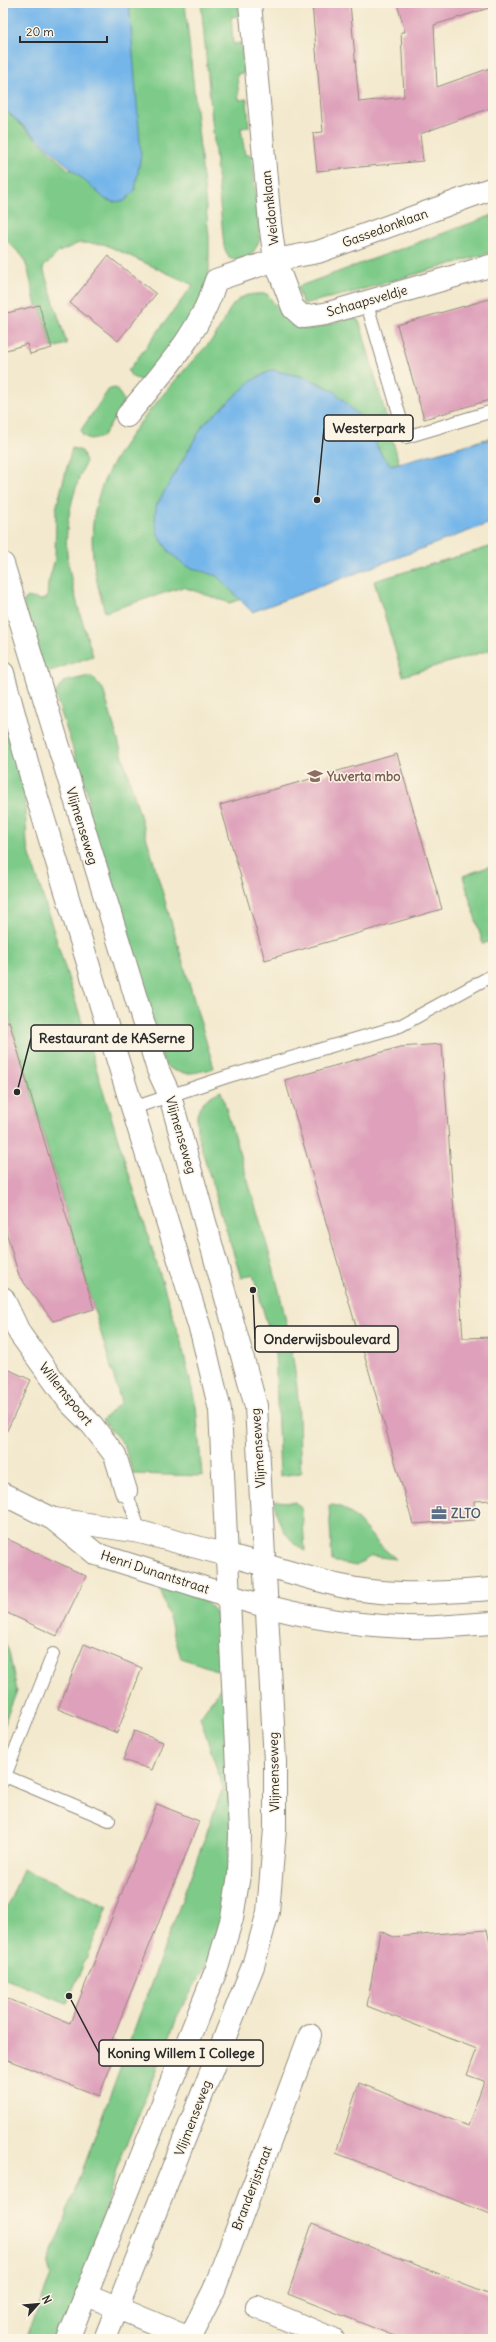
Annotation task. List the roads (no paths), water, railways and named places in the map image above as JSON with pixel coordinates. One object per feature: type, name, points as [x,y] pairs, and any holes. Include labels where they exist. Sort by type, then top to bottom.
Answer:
[{"type":"street","name":"Weidonklaan","points":[[127,416],[179,351],[200,322],[216,280],[275,260],[270,223],[250,3]]},
{"type":"street","name":"Gassedonklaan","points":[[275,260],[318,252],[493,188]]},
{"type":"street","name":"Schaapsveldje","points":[[275,260],[293,308],[303,317],[325,314],[493,265]]},
{"type":"street","name":"Vlijmenseweg","points":[[3,564],[153,1055],[170,1096],[256,1406],[275,1762],[273,1878],[268,1912],[253,1966],[105,2339]]},
{"type":"street","points":[[3,673],[33,784],[202,1335],[220,1410],[240,1832],[239,1875],[232,1918],[217,1968],[191,2037],[85,2294],[68,2339]]},
{"type":"street","name":"Willemspoort","points":[[3,1298],[20,1334],[70,1403],[92,1425],[116,1455],[126,1491]]},
{"type":"street","name":"Henri Dunantstraat","points":[[3,1494],[53,1519],[96,1554],[267,1607],[350,1622],[382,1625],[434,1627],[493,1623]]},
{"type":"street","name":"Henri Dunantstraat","points":[[53,1519],[140,1532],[265,1564],[342,1586],[371,1590],[431,1593],[493,1589]]},
{"type":"street","name":"Branderijstraat","points":[[189,2339],[214,2290],[310,2035]]},
{"type":"street","points":[[85,2294],[116,2309],[189,2339]]},
{"type":"street","points":[[257,2307],[333,2339]]},
{"type":"lane","points":[[366,302],[406,437],[493,411]]},
{"type":"lane","points":[[133,1108],[400,1026],[493,975]]},
{"type":"lane","points":[[126,1491],[140,1532]]},
{"type":"lane","points":[[53,1654],[4,1779],[109,1820]]},
{"type":"water","points":[[3,3],[129,3],[141,154],[135,190],[125,201],[113,202],[105,199],[3,108]]},
{"type":"water","points":[[272,370],[308,378],[334,391],[366,423],[382,456],[391,465],[493,438],[493,522],[252,612],[217,576],[186,566],[170,553],[158,535],[155,521],[156,506],[203,425],[251,381]]},
{"type":"place","name":"Westerpark","points":[[317,500]]},
{"type":"place","name":"Yuverta mbo","points":[[315,776]]},
{"type":"place","name":"Restaurant de KASerne","points":[[17,1092]]},
{"type":"place","name":"Onderwijsboulevard","points":[[253,1290]]},
{"type":"place","name":"ZLTO","points":[[439,1513]]},
{"type":"place","name":"Koning Willem I College","points":[[69,1996]]}]
